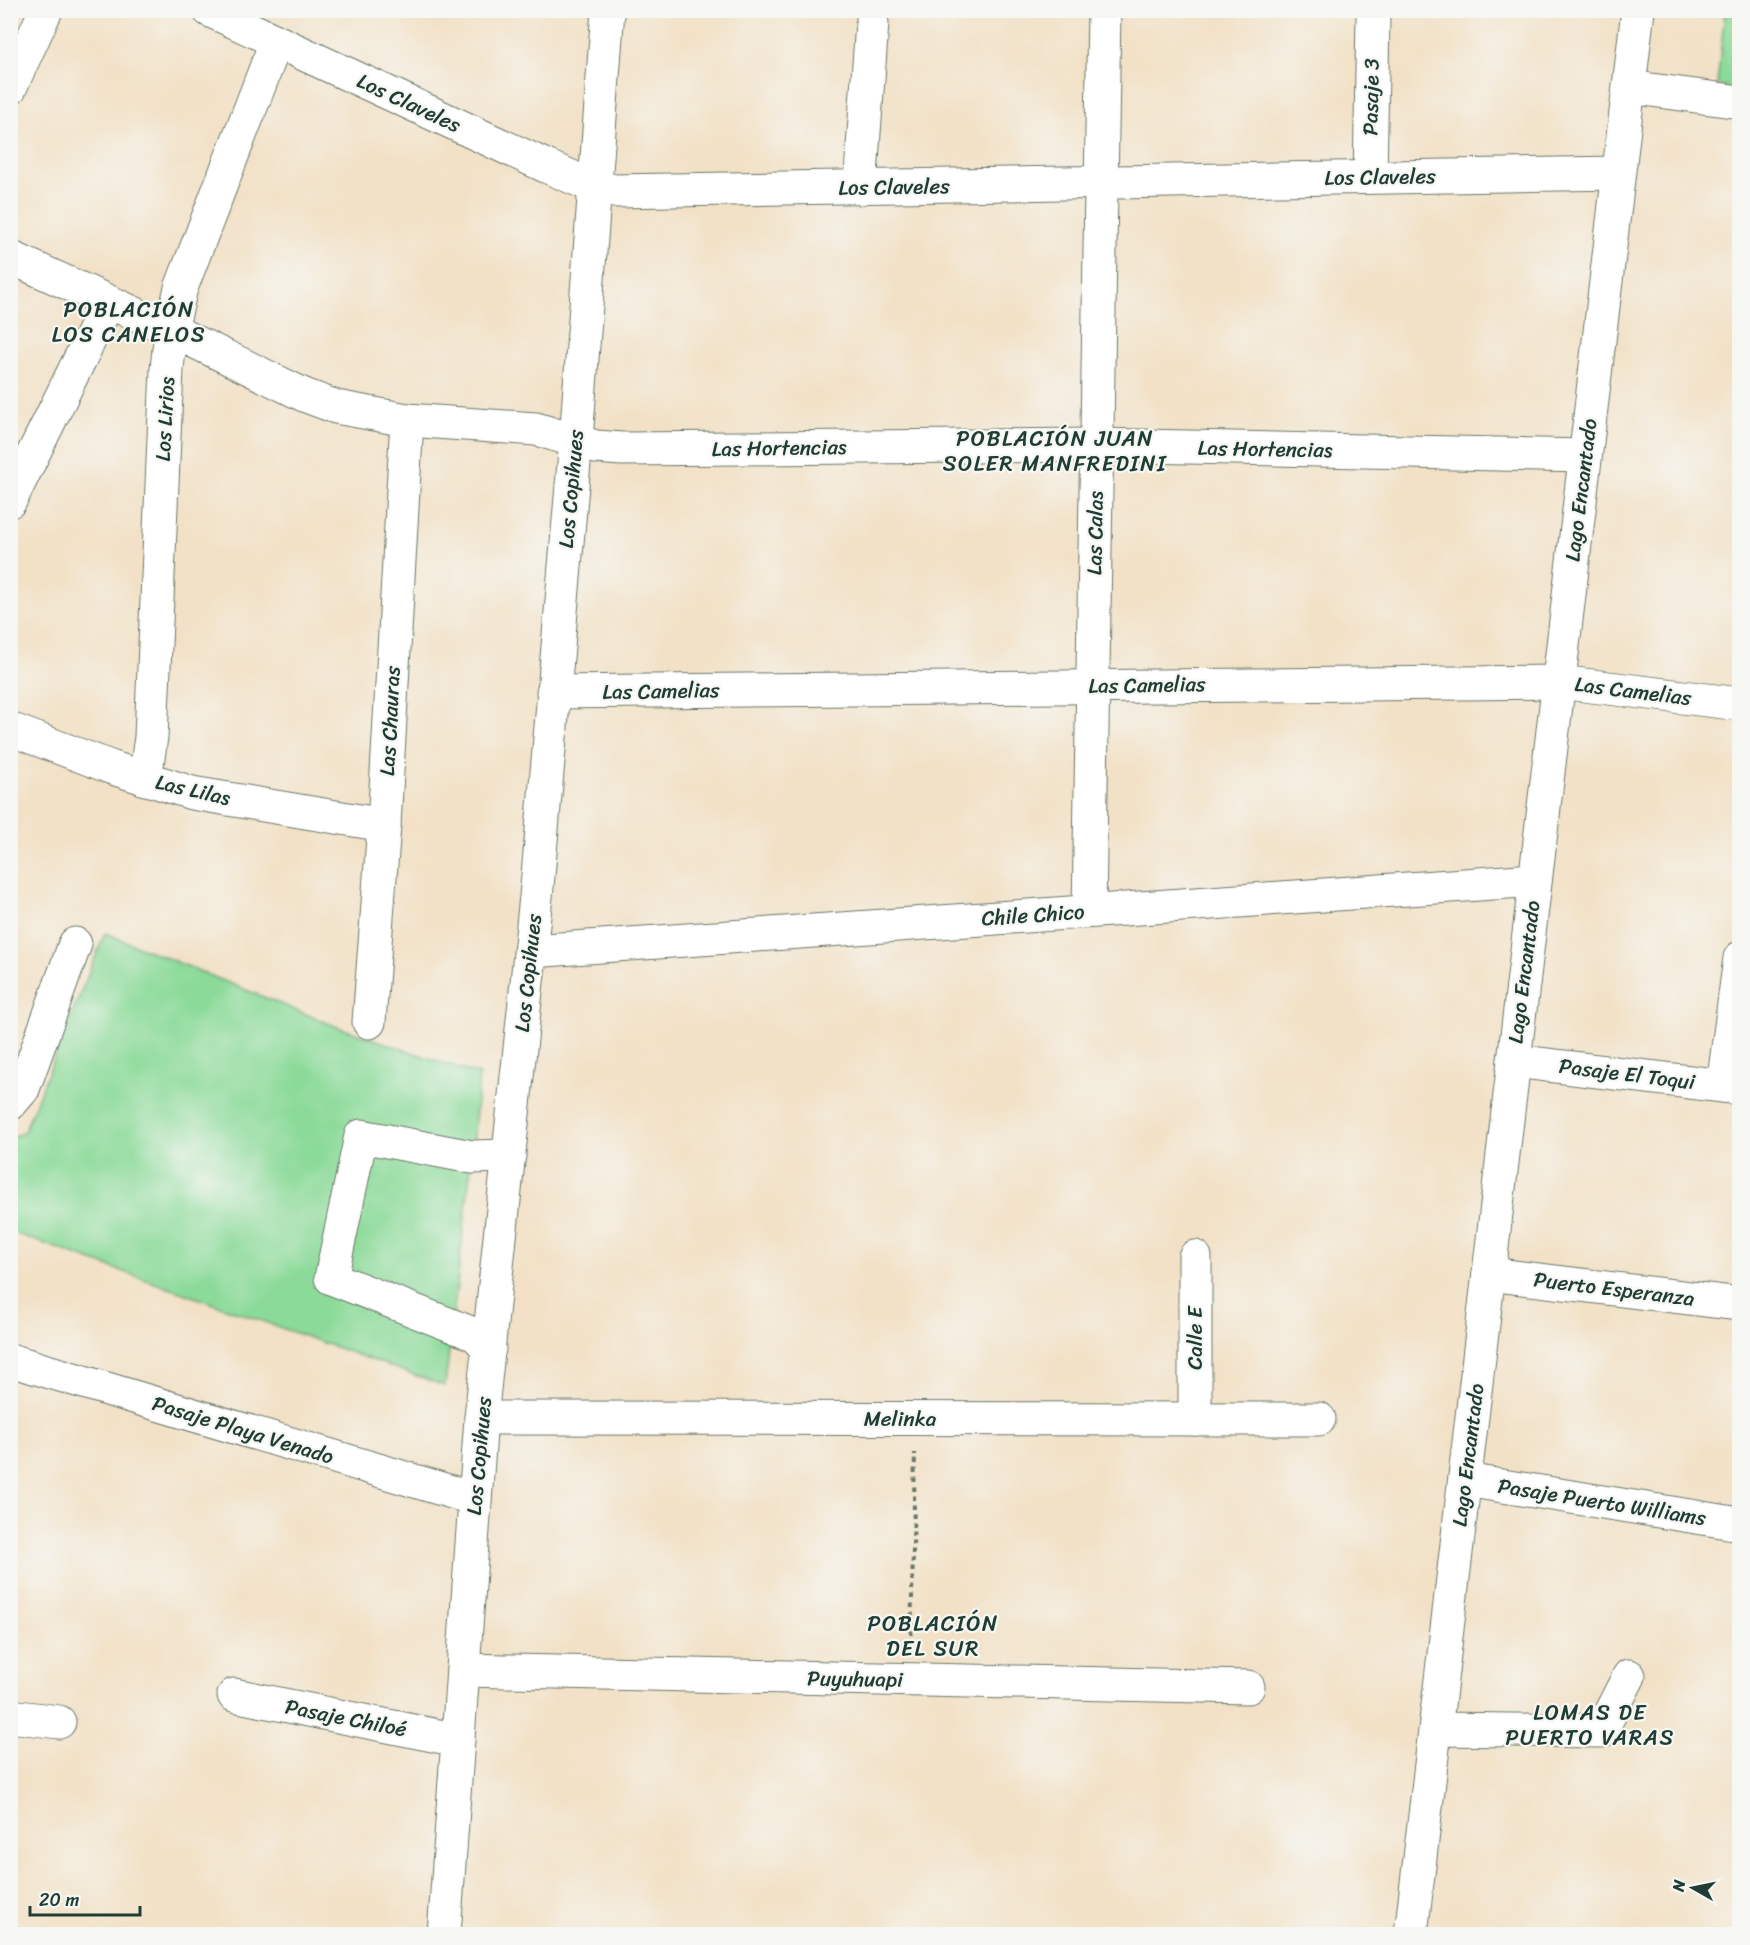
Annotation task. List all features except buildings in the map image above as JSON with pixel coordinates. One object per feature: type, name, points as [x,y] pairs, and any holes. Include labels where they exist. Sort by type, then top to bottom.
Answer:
[{"type":"street","points":[[10,88],[46,10]]},
{"type":"street","name":"Los Claveles","points":[[209,10],[595,187],[634,193],[1618,173]]},
{"type":"street","name":"Los Copihues","points":[[444,1935],[475,1499],[531,951],[576,440],[608,10]]},
{"type":"street","name":"Las Calas","points":[[1089,911],[1104,10]]},
{"type":"street","name":"Lago Encantado","points":[[1411,1935],[1638,10]]},
{"type":"street","name":"Pasaje 3","points":[[1370,177],[1373,17]]},
{"type":"street","points":[[861,188],[872,23]]},
{"type":"street","name":"Los Lirios","points":[[145,779],[151,737],[166,381],[171,330],[181,288],[276,42]]},
{"type":"street","points":[[1629,87],[1740,102]]},
{"type":"street","name":"Las Hortencias","points":[[10,257],[171,330],[304,395],[336,407],[407,420],[536,429],[596,447],[622,449],[1097,445],[1585,456]]},
{"type":"street","points":[[11,497],[108,302]]},
{"type":"street","name":"Las Chauras","points":[[369,1022],[384,825],[407,420]]},
{"type":"street","name":"Las Camelias","points":[[554,692],[1558,682],[1740,704]]},
{"type":"street","name":"Las Lilas","points":[[10,729],[145,779],[192,793],[384,825]]},
{"type":"street","name":"Chile Chico","points":[[531,951],[1535,880]]},
{"type":"street","points":[[10,1104],[23,1089],[75,944]]},
{"type":"street","points":[[1731,1087],[1740,958]]},
{"type":"street","name":"Pasaje El Toqui","points":[[1514,1061],[1731,1087]]},
{"type":"street","points":[[489,1349],[476,1335],[331,1278],[361,1136],[472,1157],[509,1156]]},
{"type":"street","name":"Calle E","points":[[1195,1257],[1195,1419]]},
{"type":"street","name":"Puerto Esperanza","points":[[1489,1274],[1740,1304]]},
{"type":"street","name":"Pasaje Playa Venado","points":[[10,1360],[475,1499]]},
{"type":"street","name":"Melinka","points":[[482,1418],[1319,1419]]},
{"type":"street","name":"Pasaje Puerto Williams","points":[[1465,1480],[1740,1524]]},
{"type":"street","name":"Puyuhuapi","points":[[463,1670],[1248,1687]]},
{"type":"street","points":[[1436,1729],[1600,1731],[1629,1676]]},
{"type":"street","name":"Pasaje Chiloé","points":[[234,1695],[458,1740]]},
{"type":"street","points":[[10,1716],[59,1722]]},
{"type":"path","points":[[910,1680],[915,1419]]},
{"type":"green space","points":[[1725,11],[1739,11],[1739,89],[1717,85]]},
{"type":"green space","points":[[105,933],[335,1026],[479,1075],[472,1157],[445,1386],[11,1232],[11,1138],[24,1132]]},
{"type":"district","name":"POBLACIÓN LOS CANELOS","points":[[129,322]]},
{"type":"district","name":"POBLACIÓN JUAN SOLER MANFREDINI","points":[[1055,450]]},
{"type":"district","name":"POBLACIÓN DEL SUR","points":[[933,1636]]},
{"type":"district","name":"LOMAS DE PUERTO VARAS","points":[[1590,1724]]}]
